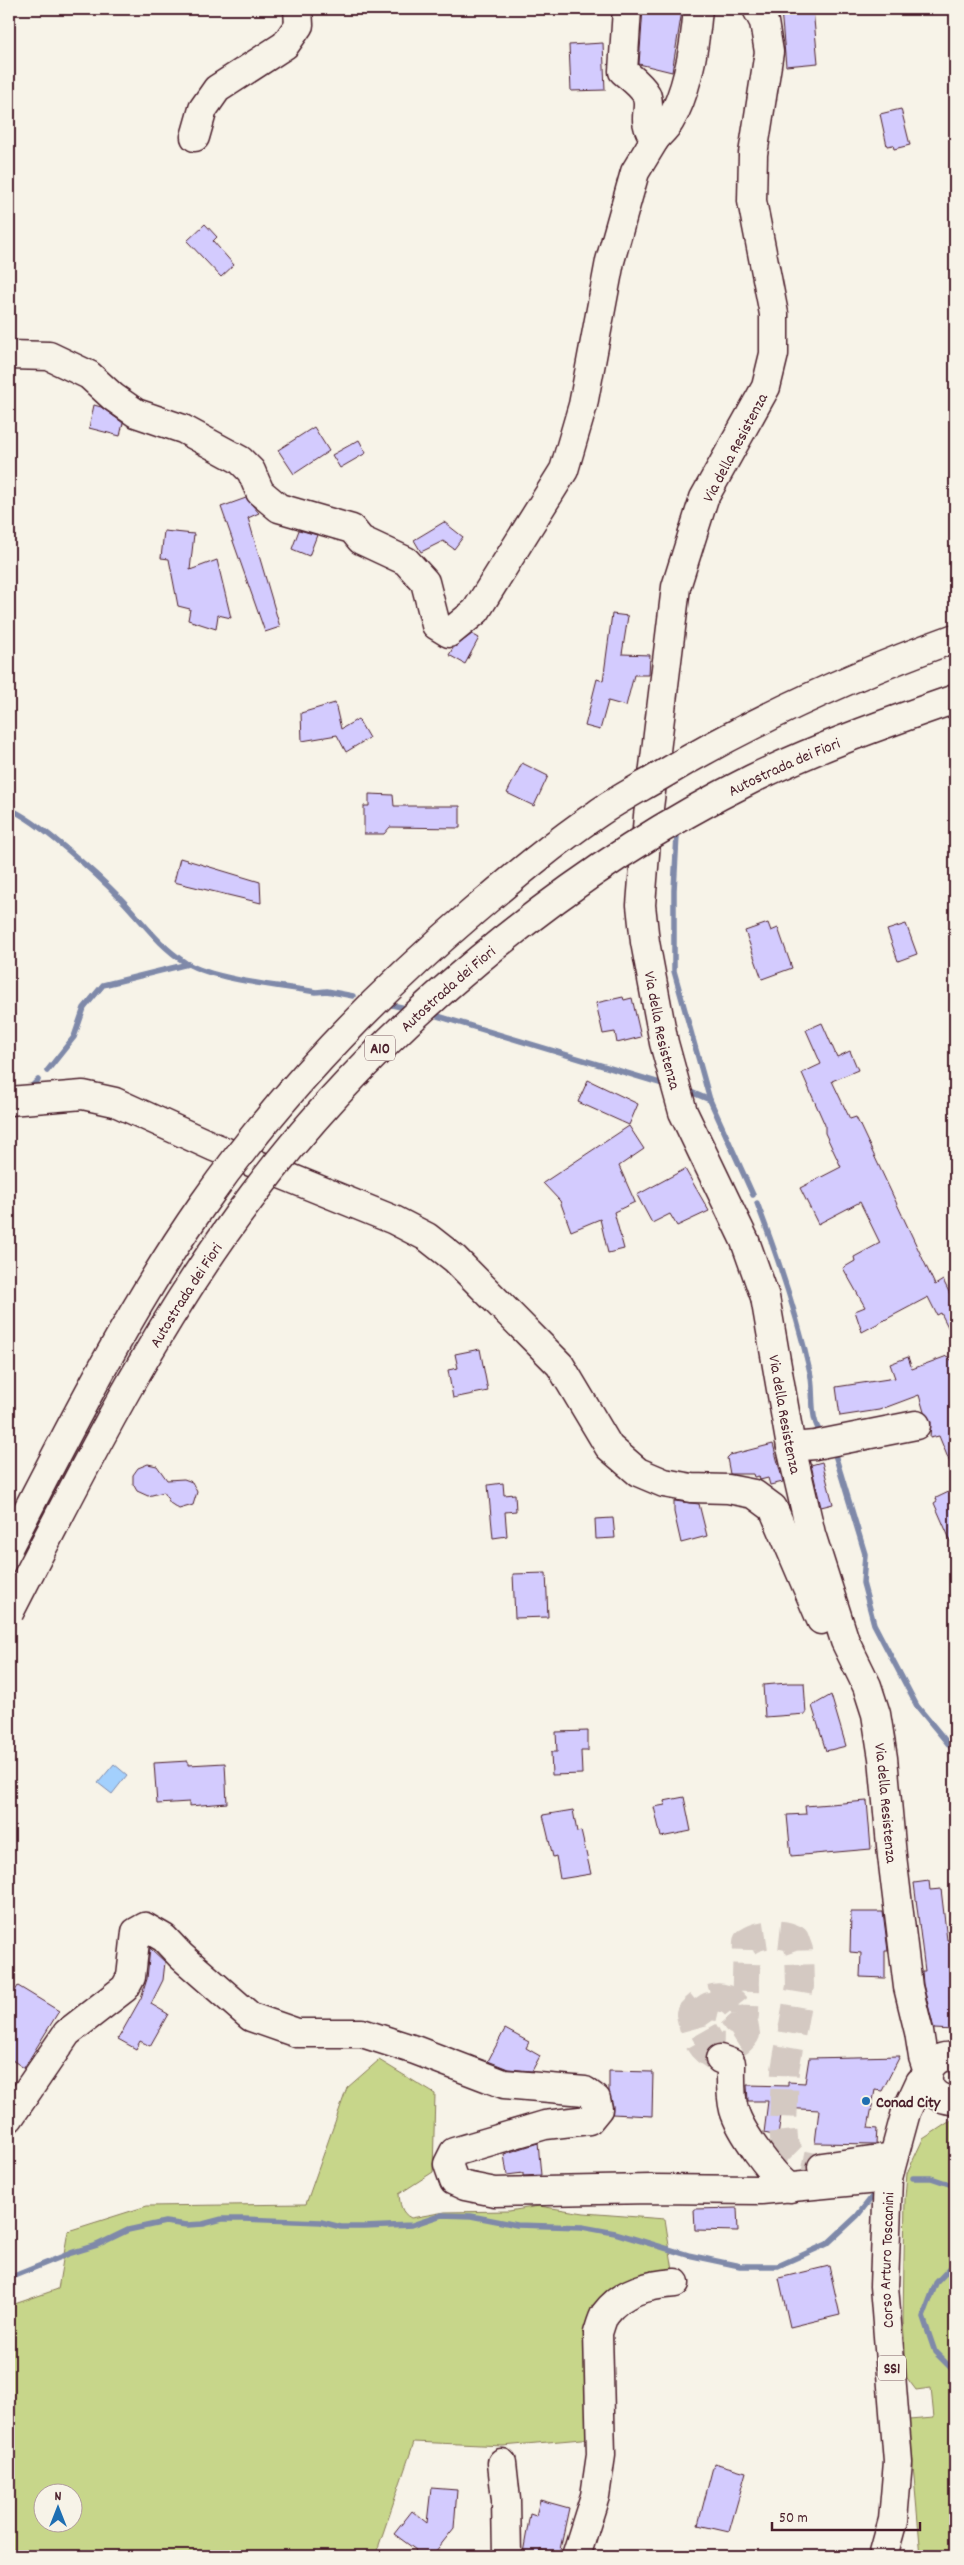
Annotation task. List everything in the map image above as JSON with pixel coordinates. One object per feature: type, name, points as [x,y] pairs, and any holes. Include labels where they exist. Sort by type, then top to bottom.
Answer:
[{"type":"main road","points":[[195,137],[203,109],[217,89],[285,44],[299,25],[298,9]]},
{"type":"main road","points":[[627,9],[623,71],[641,87],[646,96],[646,128],[655,140]]},
{"type":"main road","points":[[9,355],[49,356],[89,374],[113,397],[136,413],[183,428],[240,460],[252,471],[260,492],[279,508],[352,529],[360,540],[406,562],[425,582],[436,625],[450,634],[476,611],[564,470],[583,405],[610,261],[635,172],[655,140],[670,122],[680,98],[695,44],[698,9]]},
{"type":"main road","name":"Via della Resistenza","points":[[757,9],[764,22],[769,52],[753,154],[752,201],[774,314],[774,354],[766,387],[704,498],[676,587],[648,816],[641,904],[645,942],[664,1043],[681,1103],[745,1241],[765,1297],[803,1446],[811,1534],[845,1641],[867,1686],[876,1714],[883,1758],[901,1938],[908,1987],[935,2062]]},
{"type":"main road","name":"Autostrada dei Fiori","points":[[9,1546],[77,1414],[139,1304],[203,1205],[267,1119],[338,1037],[413,962],[513,877],[597,814],[715,742],[784,707],[884,663],[955,638]]},
{"type":"main road","name":"Autostrada dei Fiori","points":[[9,1613],[124,1393],[197,1274],[259,1187],[311,1123],[383,1045],[522,926],[598,870],[666,827],[752,780],[862,731],[955,699]]},
{"type":"main road","points":[[9,1101],[83,1095],[115,1102],[214,1148],[394,1220],[427,1237],[455,1259],[560,1365],[609,1447],[638,1472],[664,1483],[691,1488],[728,1489],[754,1494],[773,1508],[857,1703],[866,1749],[874,1758],[883,1758]]},
{"type":"main road","points":[[803,1446],[916,1425]]},
{"type":"main road","points":[[9,2118],[67,2033],[125,1988],[131,1977],[136,1932],[146,1927],[164,1938],[181,1956],[250,2017],[297,2033],[362,2033],[415,2050],[504,2084],[585,2091],[596,2100],[598,2109],[589,2120],[545,2125],[454,2152],[448,2164],[454,2181],[465,2186],[494,2192],[634,2189],[761,2190],[790,2188],[893,2160],[922,2117],[953,2099]]},
{"type":"main road","points":[[720,2059],[731,2064],[730,2084],[734,2110],[756,2149],[782,2182],[790,2188]]},
{"type":"main road","points":[[935,2062],[932,2092],[938,2096],[953,2099]]},
{"type":"main road","name":"Corso Arturo Toscanini","points":[[883,2556],[893,2520],[898,2462],[884,2286],[893,2160],[906,2112],[920,2082],[935,2062]]},
{"type":"main road","points":[[820,2168],[893,2160]]},
{"type":"main road","points":[[576,2556],[595,2496],[602,2455],[598,2333],[605,2314],[629,2294],[650,2285],[676,2283]]},
{"type":"main road","points":[[502,2463],[506,2500],[507,2556]]},
{"type":"green space","points":[[379,2060],[435,2094],[433,2172],[399,2194],[403,2211],[408,2216],[411,2218],[445,2212],[509,2211],[539,2206],[584,2213],[665,2219],[674,2277],[618,2303],[593,2438],[503,2446],[414,2442],[379,2545],[378,2556],[9,2556],[9,2306],[58,2289],[68,2231],[147,2206],[306,2204],[347,2088]]},
{"type":"green space","points":[[955,2118],[955,2556],[921,2556],[909,2420],[934,2418],[931,2388],[916,2390],[907,2378],[903,2321],[905,2198],[907,2173],[923,2139]]},
{"type":"water","points":[[114,1764],[127,1775],[112,1794],[98,1783]]},
{"type":"building","points":[[643,9],[682,11],[672,72],[639,64]]},
{"type":"building","points":[[813,9],[818,63],[786,66],[781,10]]},
{"type":"building","points":[[603,43],[605,90],[571,91],[569,45]]},
{"type":"building","points":[[901,109],[910,145],[894,149],[893,145],[887,146],[880,114]]},
{"type":"building","points":[[205,224],[217,237],[213,241],[234,265],[221,277],[187,241]]},
{"type":"building","points":[[94,405],[101,407],[123,423],[120,436],[89,428]]},
{"type":"building","points":[[314,427],[329,451],[294,474],[278,450]]},
{"type":"building","points":[[359,440],[366,453],[340,468],[332,455]]},
{"type":"building","points":[[246,498],[259,513],[248,518],[280,627],[265,632],[221,507]]},
{"type":"building","points":[[444,522],[463,537],[454,549],[443,541],[421,552],[414,540]]},
{"type":"building","points":[[299,530],[317,535],[309,556],[292,549]]},
{"type":"building","points":[[164,531],[194,534],[190,570],[217,560],[231,618],[218,615],[216,629],[188,620],[190,609],[178,606],[169,559],[161,558]]},
{"type":"building","points":[[612,614],[628,616],[622,654],[650,655],[649,675],[634,675],[626,706],[608,701],[600,730],[585,726],[597,679],[603,681]]},
{"type":"building","points":[[472,634],[479,638],[465,664],[449,655],[453,648]]},
{"type":"building","points":[[335,703],[341,729],[358,719],[369,738],[346,752],[337,735],[302,741],[301,713]]},
{"type":"building","points":[[522,763],[548,776],[534,806],[507,793]]},
{"type":"building","points":[[369,794],[393,795],[394,806],[460,806],[460,828],[390,827],[384,834],[364,834],[364,806],[369,806]]},
{"type":"building","points":[[180,858],[260,882],[261,903],[174,882]]},
{"type":"building","points":[[768,923],[771,931],[778,928],[792,968],[762,979],[745,931]]},
{"type":"building","points":[[906,924],[917,954],[898,961],[887,930]]},
{"type":"building","points":[[623,997],[624,1000],[632,998],[641,1037],[617,1043],[615,1032],[603,1034],[596,1003]]},
{"type":"building","points":[[822,1023],[837,1057],[850,1051],[858,1070],[832,1081],[850,1119],[856,1117],[935,1285],[943,1280],[955,1304],[955,1341],[941,1313],[937,1315],[928,1297],[862,1332],[855,1311],[865,1307],[843,1268],[855,1261],[854,1257],[880,1243],[860,1202],[818,1224],[800,1188],[841,1167],[825,1133],[825,1125],[802,1073],[821,1064],[806,1030]]},
{"type":"building","points":[[588,1080],[638,1104],[629,1125],[578,1102]]},
{"type":"building","points":[[629,1126],[644,1149],[619,1166],[635,1202],[614,1212],[624,1249],[608,1253],[600,1219],[571,1231],[560,1201],[543,1183]]},
{"type":"building","points":[[685,1169],[709,1211],[677,1226],[670,1214],[652,1223],[637,1195]]},
{"type":"building","points":[[480,1349],[488,1391],[453,1398],[448,1370],[458,1368],[455,1354]]},
{"type":"building","points":[[947,1356],[955,1364],[955,1475],[939,1436],[930,1438],[931,1422],[924,1412],[919,1395],[879,1410],[840,1416],[836,1387],[895,1378],[890,1364],[908,1357],[912,1369]]},
{"type":"building","points":[[773,1444],[783,1482],[770,1485],[768,1478],[760,1480],[759,1476],[754,1477],[753,1474],[730,1474],[727,1458],[730,1455]]},
{"type":"building","points":[[822,1462],[833,1504],[821,1507],[811,1465]]},
{"type":"building","points":[[148,1464],[157,1466],[167,1480],[184,1479],[192,1482],[197,1492],[193,1505],[179,1509],[170,1503],[164,1492],[148,1496],[137,1491],[133,1484],[133,1475],[138,1468]]},
{"type":"building","points":[[503,1483],[504,1495],[515,1494],[516,1511],[505,1512],[507,1536],[493,1538],[488,1485]]},
{"type":"building","points":[[955,1489],[955,1551],[934,1503],[937,1501],[936,1498]]},
{"type":"building","points":[[674,1501],[699,1504],[707,1536],[681,1543],[674,1512]]},
{"type":"building","points":[[613,1518],[615,1538],[596,1539],[595,1519]]},
{"type":"building","points":[[546,1573],[548,1617],[515,1618],[513,1574]]},
{"type":"building","points":[[804,1683],[806,1714],[765,1717],[763,1685]]},
{"type":"building","points":[[831,1695],[846,1746],[826,1751],[812,1706]]},
{"type":"building","points":[[588,1731],[588,1751],[581,1751],[582,1774],[552,1775],[551,1752],[557,1752],[556,1732]]},
{"type":"building","points":[[188,1761],[188,1765],[225,1763],[227,1803],[189,1806],[189,1802],[157,1804],[154,1763]]},
{"type":"building","points":[[684,1797],[691,1831],[661,1837],[654,1807],[665,1805],[664,1801]]},
{"type":"building","points":[[867,1801],[871,1849],[791,1856],[787,1815],[806,1814],[805,1806]]},
{"type":"building","points":[[573,1810],[577,1832],[581,1831],[591,1874],[560,1879],[556,1856],[553,1857],[543,1815]]},
{"type":"building","points":[[929,1881],[930,1890],[941,1889],[947,1940],[950,1940],[952,1958],[950,1999],[955,2000],[955,2030],[934,2029],[923,1984],[922,1971],[925,1971],[914,1883]]},
{"type":"building","points":[[851,1912],[883,1912],[888,1951],[885,1951],[885,1978],[860,1977],[861,1953],[850,1952]]},
{"type":"building","points":[[150,1948],[165,1962],[163,1980],[151,2004],[168,2014],[150,2046],[140,2041],[136,2049],[118,2039],[141,1998],[147,1979]]},
{"type":"building","points":[[18,1986],[59,2011],[24,2068],[9,2058],[9,2001]]},
{"type":"building","points":[[505,2029],[529,2042],[526,2048],[540,2056],[532,2071],[508,2069],[488,2061]]},
{"type":"building","points":[[900,2056],[882,2091],[875,2090],[868,2128],[877,2129],[876,2144],[815,2143],[819,2110],[782,2108],[778,2136],[764,2133],[768,2101],[748,2101],[747,2085],[788,2086],[788,2082],[805,2083],[809,2058]]},
{"type":"building","points":[[609,2071],[653,2072],[652,2116],[612,2114],[613,2106],[609,2092]]},
{"type":"building","points":[[538,2143],[541,2175],[523,2176],[523,2173],[507,2175],[504,2154]]},
{"type":"building","points":[[737,2208],[738,2231],[695,2230],[694,2209]]},
{"type":"building","points":[[829,2266],[840,2315],[790,2327],[779,2278]]},
{"type":"building","points":[[714,2463],[746,2472],[729,2532],[698,2525]]},
{"type":"building","points":[[431,2488],[457,2490],[454,2528],[432,2556],[411,2556],[416,2550],[394,2534],[412,2511],[427,2523]]},
{"type":"building","points":[[540,2500],[569,2508],[559,2554],[541,2550],[539,2556],[523,2553],[530,2514],[536,2516]]},
{"type":"waterway","points":[[9,809],[35,824],[83,863],[121,899],[167,949],[186,963],[198,969],[231,978],[267,985],[316,992],[327,991],[353,996]]},
{"type":"waterway","points":[[677,835],[674,890],[674,971],[710,1100],[753,1195]]},
{"type":"waterway","points":[[47,1071],[74,1037],[84,1008],[103,985],[188,964]]},
{"type":"waterway","points":[[392,1005],[410,1009]]},
{"type":"waterway","points":[[431,1014],[663,1084]]},
{"type":"waterway","points":[[28,1090],[38,1080]]},
{"type":"waterway","points":[[686,1090],[710,1100]]},
{"type":"waterway","points":[[757,1203],[780,1265],[805,1350],[811,1379],[815,1422],[823,1435]]},
{"type":"waterway","points":[[833,1448],[865,1554],[863,1583],[874,1624],[917,1706],[955,1752]]},
{"type":"waterway","points":[[913,2178],[931,2178],[955,2186]]},
{"type":"waterway","points":[[9,2278],[71,2253],[97,2245],[128,2230],[165,2222],[187,2225],[203,2224],[222,2219],[243,2219],[321,2222],[341,2227],[364,2227],[412,2225],[442,2215],[471,2216],[517,2225],[582,2227],[615,2233],[688,2255],[740,2266],[778,2266],[827,2244],[857,2216],[872,2197]]},
{"type":"waterway","points":[[955,2263],[936,2283],[923,2317],[935,2352],[955,2372]]},
{"type":"tunnel","points":[[720,2059],[702,2047],[696,2036],[690,2014],[709,1999],[718,1997],[726,1999],[739,2011],[743,2021],[746,2034],[739,2042],[727,2047],[712,2045],[700,2024],[699,2013],[709,2006],[725,2009],[736,2021],[745,2015],[747,1942],[764,1935],[777,1934],[795,1939],[799,1950],[800,1986],[785,2070],[783,2127],[785,2149],[800,2164],[820,2168]]},
{"type":"place","name":"Conad City","points":[[866,2101]]}]
